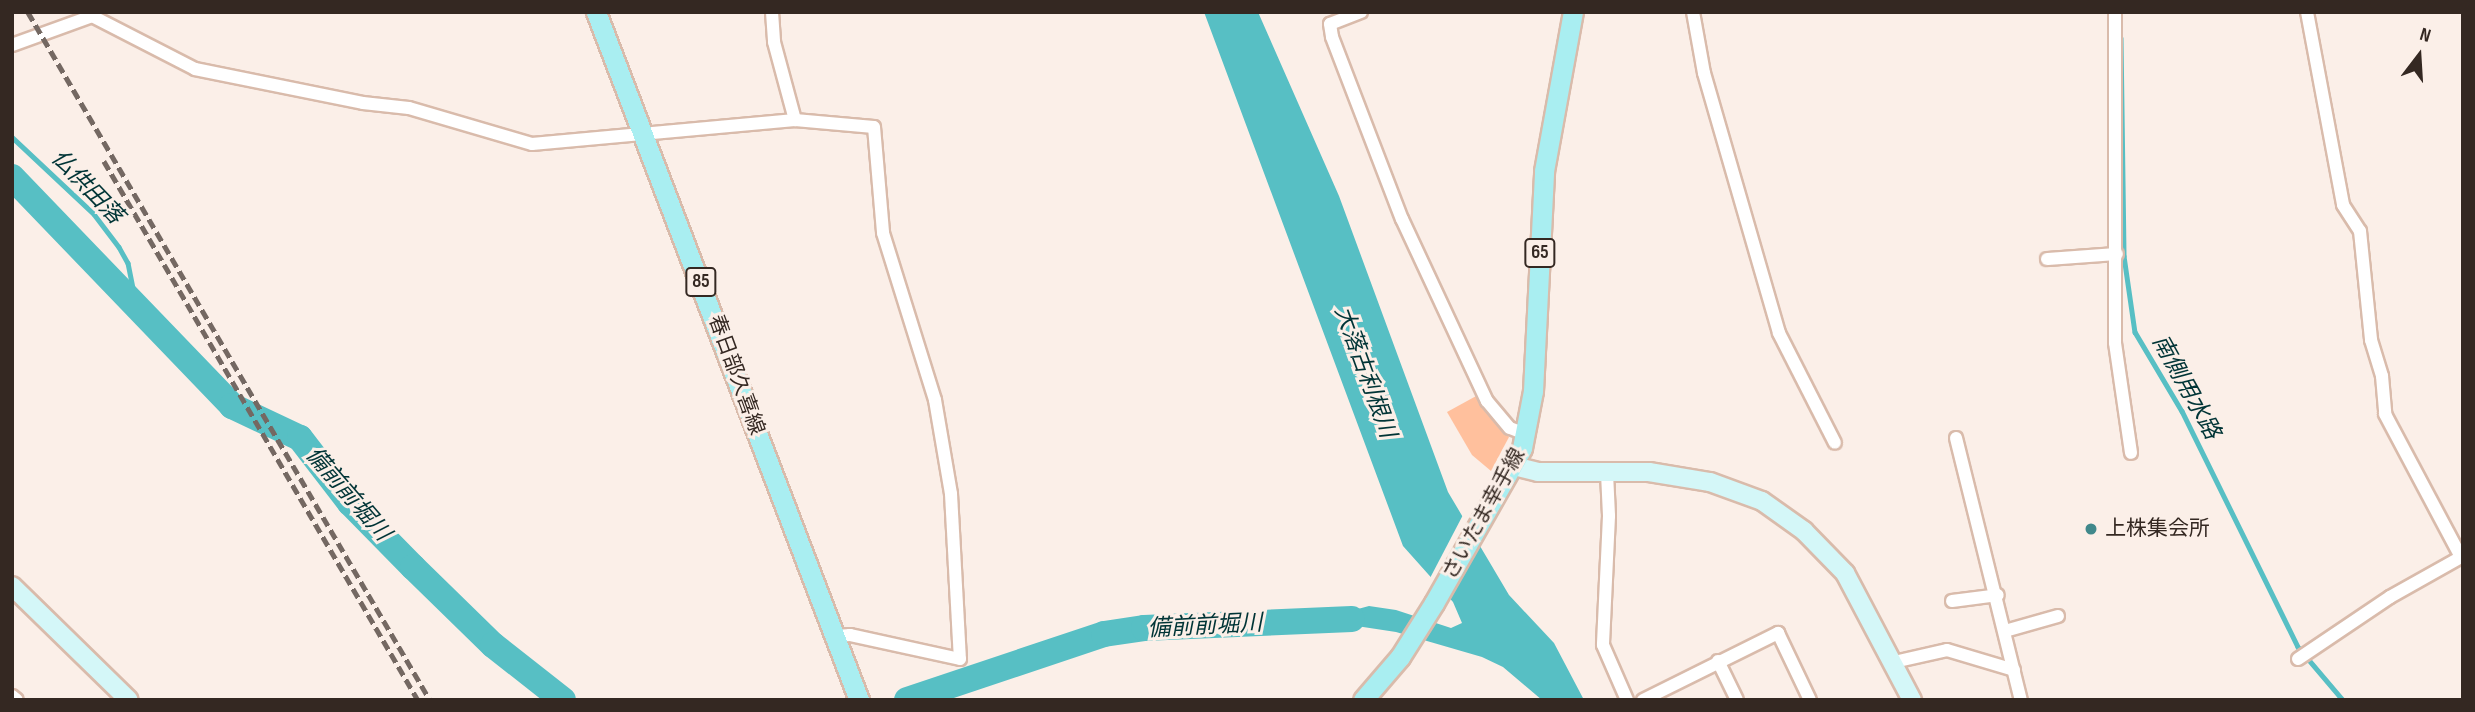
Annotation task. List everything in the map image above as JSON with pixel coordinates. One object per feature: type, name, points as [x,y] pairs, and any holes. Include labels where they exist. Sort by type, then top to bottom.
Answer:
[{"type":"main road","name":"春日部久喜線","points":[[596,12],[859,699]]},
{"type":"main road","name":"さいたま幸手線","points":[[1363,700],[1404,651],[1514,466],[1526,434],[1533,391],[1544,171],[1573,12]]},
{"type":"main road","points":[[1514,466],[1538,472],[1649,472],[1710,482],[1762,501],[1804,531],[1845,573],[1912,700]]},
{"type":"main road","points":[[12,586],[33,610],[130,700]]},
{"type":"street","points":[[772,12],[774,42],[796,120]]},
{"type":"street","points":[[1361,12],[1330,24],[1332,37],[1402,219],[1488,401],[1510,428],[1526,434]]},
{"type":"street","points":[[1693,12],[1704,73],[1779,333],[1835,443]]},
{"type":"street","points":[[2115,12],[2115,343],[2131,453]]},
{"type":"street","points":[[2298,659],[2390,597],[2462,557],[2385,414],[2382,376],[2371,340],[2360,231],[2343,205],[2307,12]]},
{"type":"street","points":[[12,45],[92,16],[195,69],[418,110],[515,142],[550,144],[796,120],[874,127],[883,233],[935,400],[950,487],[960,659],[850,635],[834,636]]},
{"type":"street","points":[[2048,259],[2117,254]]},
{"type":"street","points":[[1956,438],[1998,595],[2021,700]]},
{"type":"street","points":[[1607,473],[1609,516],[1601,616],[1603,645],[1627,700]]},
{"type":"street","points":[[1952,601],[1998,595]]},
{"type":"street","points":[[12,599],[33,610]]},
{"type":"street","points":[[2006,631],[2057,616]]},
{"type":"street","points":[[1652,698],[1718,661],[1778,633],[1810,700]]},
{"type":"street","points":[[1894,662],[1947,650],[2014,670]]},
{"type":"street","points":[[1718,661],[1737,700]]},
{"type":"street","points":[[12,696],[18,700]]},
{"type":"shaded area","points":[[1478,395],[1509,437],[1491,471],[1472,455],[1447,412]]},
{"type":"water","name":"大落古利根川","points":[[1204,12],[1258,12],[1339,196],[1448,492],[1509,595],[1554,643],[1584,700],[1542,700],[1503,667],[1482,657],[1396,632],[1317,620],[1369,606],[1396,610],[1451,628],[1462,623],[1453,602],[1403,546]]},
{"type":"pier","points":[[1464,513],[1480,542],[1446,599],[1429,580]]},
{"type":"waterway","name":"南側用水路","points":[[2121,38],[2124,256],[2135,332],[2182,411],[2298,647],[2343,700]]},
{"type":"waterway","name":"仏供田落","points":[[12,137],[94,214],[119,247],[128,263],[137,308]]},
{"type":"waterway","name":"備前前堀川","points":[[12,177],[232,406],[300,438],[350,503],[413,567],[493,645],[563,700]]},
{"type":"waterway","name":"備前前堀川","points":[[907,700],[1104,634],[1144,628],[1352,619]]},
{"type":"railway","points":[[28,12],[430,700]]},
{"type":"railway","points":[[104,161],[418,700]]},
{"type":"place","name":"上株集会所","points":[[2091,529]]}]
